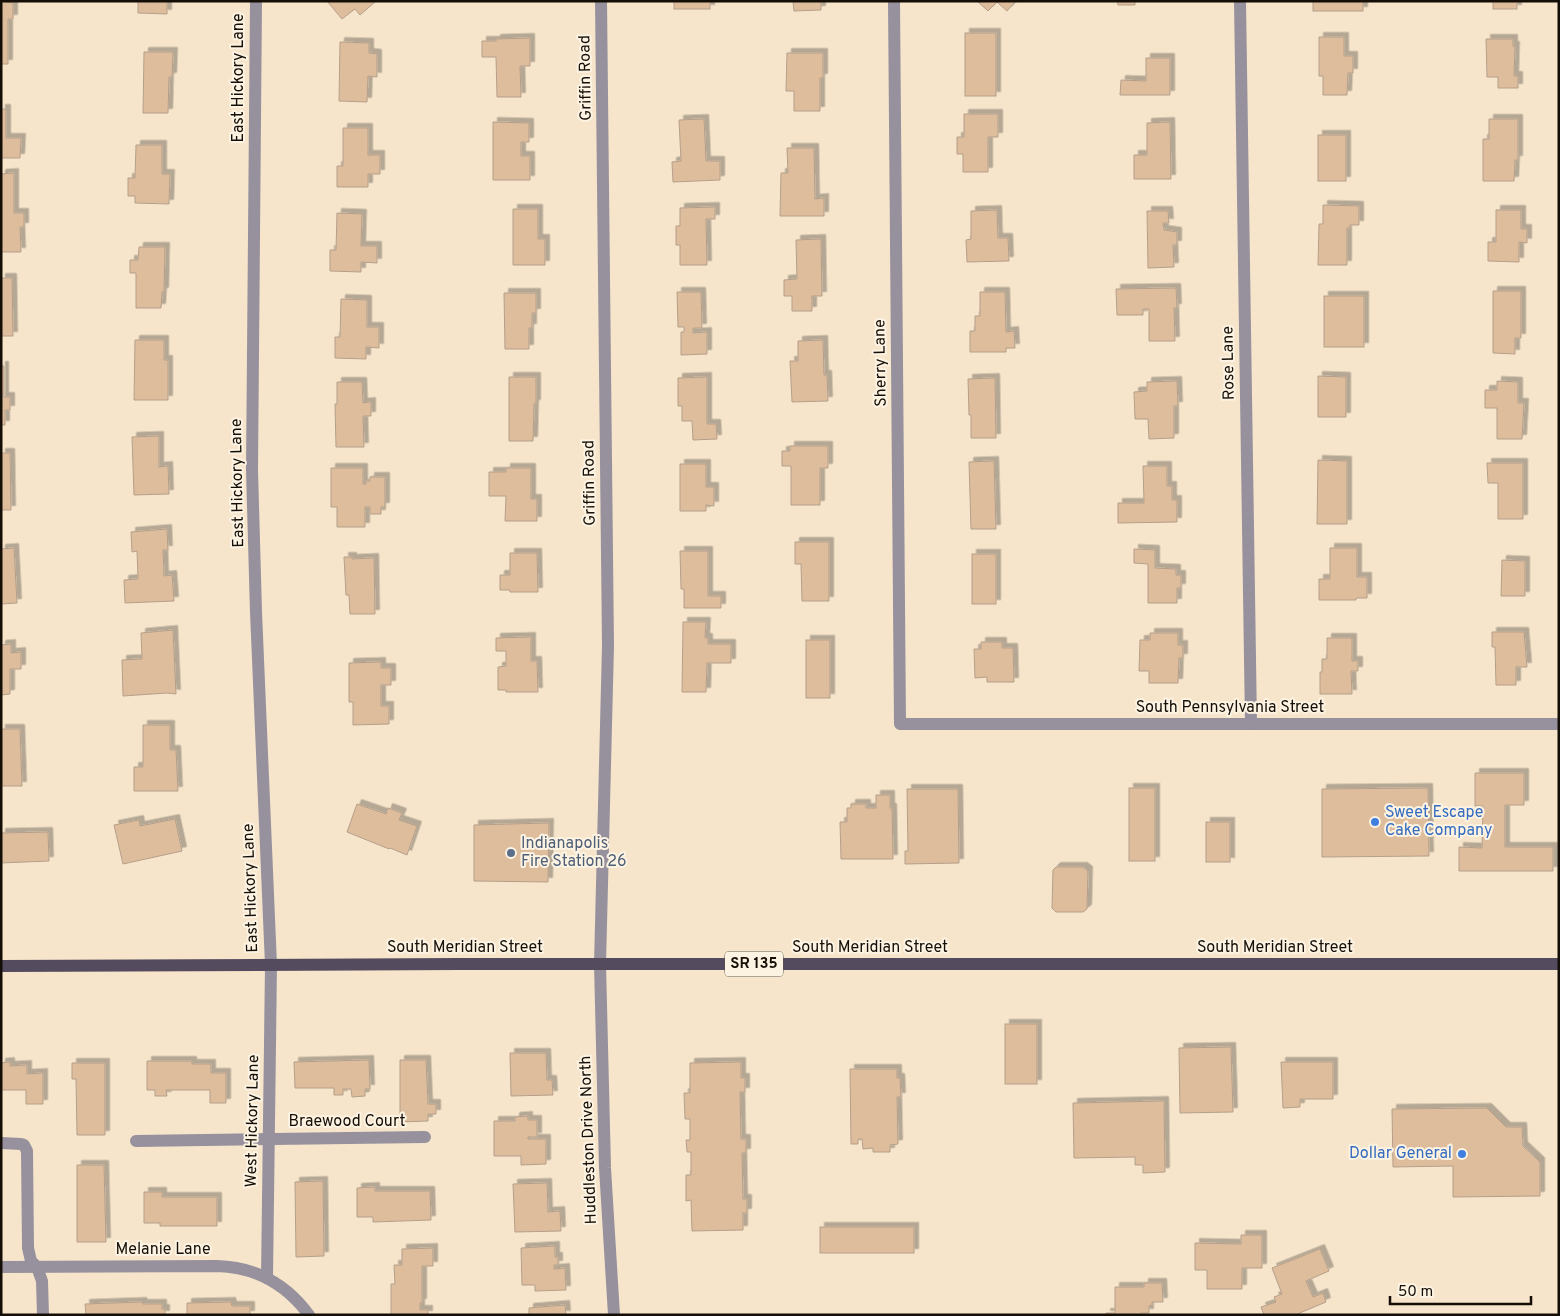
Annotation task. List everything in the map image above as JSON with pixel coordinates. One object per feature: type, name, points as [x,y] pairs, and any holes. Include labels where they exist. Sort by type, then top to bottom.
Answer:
[{"type":"main road","name":"South Meridian Street","points":[[1,966],[1559,964]]},
{"type":"street","name":"East Hickory Lane","points":[[256,1],[252,470],[271,965]]},
{"type":"street","name":"Griffin Road","points":[[600,964],[608,646],[601,1]]},
{"type":"street","name":"Sherry Lane","points":[[894,1],[900,724]]},
{"type":"street","name":"Rose Lane","points":[[1240,1],[1251,724]]},
{"type":"street","name":"South Pennsylvania Street","points":[[900,724],[1559,724]]},
{"type":"street","name":"Huddleston Drive North","points":[[600,964],[605,1168],[614,1315]]},
{"type":"street","name":"West Hickory Lane","points":[[268,1278],[271,965]]},
{"type":"street","name":"Braewood Court","points":[[136,1141],[425,1137]]},
{"type":"street","points":[[1,1144],[18,1143],[24,1145],[27,1151],[28,1248],[31,1260],[37,1267],[42,1281],[43,1315]]},
{"type":"street","name":"Melanie Lane","points":[[1,1267],[227,1266],[244,1269],[268,1278],[290,1293],[309,1315]]},
{"type":"building","points":[[1,1],[13,3],[13,19],[8,19],[8,64],[1,64]]},
{"type":"building","points":[[138,1],[167,1],[167,14],[138,13]]},
{"type":"building","points":[[327,1],[376,1],[360,15],[355,9],[342,19]]},
{"type":"building","points":[[674,1],[710,1],[710,9],[674,9]]},
{"type":"building","points":[[793,1],[821,1],[821,10],[794,11]]},
{"type":"building","points":[[977,1],[1016,1],[1007,11],[997,2],[988,11]]},
{"type":"building","points":[[1117,1],[1135,1],[1135,5],[1118,5]]},
{"type":"building","points":[[1313,1],[1363,1],[1363,11],[1313,11]]},
{"type":"building","points":[[1493,1],[1517,1],[1517,9],[1493,9]]},
{"type":"building","points":[[965,33],[996,33],[996,96],[965,96]]},
{"type":"building","points":[[1319,37],[1344,37],[1344,56],[1353,56],[1353,73],[1348,73],[1347,95],[1323,95],[1323,76],[1319,76]]},
{"type":"building","points":[[530,38],[530,66],[520,66],[521,97],[497,97],[496,57],[482,57],[482,41]]},
{"type":"building","points":[[1486,39],[1513,39],[1513,46],[1515,46],[1514,76],[1518,76],[1518,88],[1498,88],[1498,77],[1487,77]]},
{"type":"building","points":[[340,42],[369,43],[369,53],[377,54],[377,77],[368,76],[367,102],[339,101]]},
{"type":"building","points":[[144,52],[173,52],[172,77],[169,77],[168,113],[143,113]]},
{"type":"building","points":[[787,53],[823,53],[823,78],[820,78],[820,111],[794,111],[794,91],[786,91]]},
{"type":"building","points":[[1146,58],[1170,58],[1170,95],[1120,95],[1121,80],[1146,81]]},
{"type":"building","points":[[1,109],[6,109],[6,138],[21,138],[20,158],[1,158]]},
{"type":"building","points":[[964,114],[998,114],[998,137],[988,137],[988,172],[963,172],[963,154],[957,154],[957,137],[964,137]]},
{"type":"building","points":[[704,119],[706,161],[720,161],[720,180],[673,182],[672,162],[681,161],[679,120]]},
{"type":"building","points":[[1489,119],[1518,119],[1518,160],[1515,160],[1514,181],[1483,181],[1483,139],[1489,139]]},
{"type":"building","points":[[493,122],[529,123],[529,142],[521,142],[521,156],[530,156],[530,180],[493,180]]},
{"type":"building","points":[[1170,122],[1171,179],[1134,179],[1134,155],[1147,155],[1147,123]]},
{"type":"building","points":[[343,128],[368,128],[368,155],[380,155],[380,174],[368,174],[368,187],[337,187],[337,166],[343,166]]},
{"type":"building","points":[[1318,135],[1346,135],[1346,181],[1318,181]]},
{"type":"building","points":[[136,145],[162,145],[162,174],[170,174],[169,204],[135,203],[135,196],[128,196],[128,178],[135,178]]},
{"type":"building","points":[[787,148],[814,148],[815,199],[824,198],[824,216],[780,216],[781,173],[788,173]]},
{"type":"building","points":[[14,173],[14,213],[24,213],[24,227],[20,227],[21,252],[1,252],[1,174]]},
{"type":"building","points":[[1323,205],[1359,206],[1359,225],[1350,225],[1350,228],[1347,228],[1347,265],[1318,265],[1319,224],[1323,224]]},
{"type":"building","points":[[715,207],[715,219],[706,219],[707,265],[680,265],[680,245],[676,245],[676,226],[680,226],[680,208]]},
{"type":"building","points":[[513,209],[538,209],[538,239],[545,239],[545,265],[513,265]]},
{"type":"building","points":[[997,210],[998,238],[1008,238],[1009,261],[967,262],[966,240],[971,239],[971,211]]},
{"type":"building","points":[[1496,210],[1521,210],[1521,229],[1527,229],[1527,243],[1519,242],[1519,262],[1488,261],[1488,242],[1496,242]]},
{"type":"building","points":[[1147,211],[1168,211],[1169,223],[1163,223],[1164,230],[1177,232],[1177,245],[1173,245],[1174,267],[1148,268]]},
{"type":"building","points":[[337,213],[362,214],[361,246],[377,246],[377,263],[361,262],[361,272],[330,271],[330,250],[336,250]]},
{"type":"building","points":[[821,239],[822,296],[812,296],[812,311],[792,311],[792,296],[784,296],[784,280],[797,279],[796,240]]},
{"type":"building","points":[[139,247],[165,247],[164,292],[162,292],[161,308],[136,308],[136,273],[130,273],[130,260],[138,260]]},
{"type":"building","points":[[1,278],[12,278],[13,336],[1,336]]},
{"type":"building","points":[[1176,288],[1177,308],[1174,308],[1175,341],[1149,341],[1149,309],[1143,309],[1143,315],[1117,315],[1116,289]]},
{"type":"building","points":[[1493,291],[1521,291],[1521,338],[1515,338],[1515,354],[1493,353]]},
{"type":"building","points":[[677,292],[701,292],[702,328],[693,328],[693,333],[707,332],[707,354],[681,355],[681,332],[684,332],[684,327],[678,327]]},
{"type":"building","points":[[980,292],[1005,292],[1006,332],[1014,331],[1015,348],[1006,348],[1006,352],[970,352],[970,331],[975,331],[975,316],[980,316]]},
{"type":"building","points":[[504,293],[536,293],[536,313],[532,313],[532,328],[529,328],[529,349],[505,349]]},
{"type":"building","points":[[1324,296],[1364,296],[1364,347],[1324,347]]},
{"type":"building","points":[[341,299],[367,300],[367,327],[379,327],[379,348],[366,347],[366,359],[335,358],[335,337],[340,337]]},
{"type":"building","points":[[135,340],[164,340],[164,360],[168,360],[168,400],[134,400]]},
{"type":"building","points":[[823,340],[824,375],[827,375],[828,401],[792,402],[790,361],[798,361],[798,341]]},
{"type":"building","points":[[1,366],[4,366],[4,397],[10,397],[10,410],[5,410],[5,425],[1,425]]},
{"type":"building","points":[[1318,376],[1346,377],[1346,417],[1318,417]]},
{"type":"building","points":[[509,377],[536,377],[533,441],[509,441]]},
{"type":"building","points":[[707,377],[707,424],[716,424],[717,439],[693,440],[692,421],[682,421],[682,406],[678,406],[678,378]]},
{"type":"building","points":[[995,378],[996,438],[971,438],[968,379]]},
{"type":"building","points":[[1177,381],[1178,406],[1174,406],[1174,438],[1149,439],[1148,419],[1135,419],[1134,392],[1147,391],[1147,382]]},
{"type":"building","points":[[1497,381],[1518,382],[1518,403],[1524,403],[1522,439],[1497,439],[1497,408],[1485,408],[1485,390],[1497,390]]},
{"type":"building","points":[[337,382],[362,382],[363,403],[371,402],[371,416],[363,416],[364,447],[336,447],[335,404],[337,404]]},
{"type":"building","points":[[159,436],[159,467],[168,466],[169,494],[134,495],[132,437]]},
{"type":"building","points":[[790,446],[828,446],[828,468],[820,468],[820,505],[791,505],[791,466],[782,466],[782,451],[790,451]]},
{"type":"building","points":[[1,453],[10,453],[11,510],[1,510]]},
{"type":"building","points":[[1318,460],[1347,461],[1347,524],[1317,524]]},
{"type":"building","points":[[994,461],[996,529],[971,529],[969,462]]},
{"type":"building","points":[[1487,463],[1523,463],[1523,519],[1498,519],[1498,483],[1488,483]]},
{"type":"building","points":[[680,464],[706,464],[706,487],[714,487],[714,506],[706,505],[706,511],[680,511]]},
{"type":"building","points":[[1143,466],[1167,466],[1167,486],[1172,486],[1172,500],[1177,500],[1177,522],[1118,523],[1118,503],[1144,503]]},
{"type":"building","points":[[331,468],[363,468],[363,484],[366,484],[366,481],[370,481],[370,477],[385,477],[385,507],[381,507],[381,514],[370,514],[370,507],[365,507],[365,527],[337,527],[337,507],[331,507]]},
{"type":"building","points":[[506,468],[531,468],[531,499],[537,499],[537,521],[505,521],[506,496],[489,496],[489,472],[506,472]]},
{"type":"building","points":[[167,529],[168,550],[163,550],[164,576],[172,575],[174,601],[125,603],[124,580],[138,579],[137,551],[132,552],[131,532]]},
{"type":"building","points":[[795,542],[829,542],[829,601],[802,601],[801,564],[795,564]]},
{"type":"building","points":[[14,548],[17,603],[1,604],[1,549]]},
{"type":"building","points":[[1330,548],[1357,548],[1357,577],[1367,577],[1367,598],[1356,598],[1356,600],[1319,600],[1319,579],[1330,579]]},
{"type":"building","points":[[1134,549],[1155,550],[1155,568],[1176,569],[1176,575],[1181,575],[1181,588],[1177,588],[1177,603],[1148,603],[1148,564],[1134,563]]},
{"type":"building","points":[[680,551],[708,551],[708,596],[721,596],[721,608],[684,608],[684,589],[681,589]]},
{"type":"building","points":[[510,553],[537,553],[538,592],[500,590],[500,575],[510,575]]},
{"type":"building","points":[[972,554],[996,554],[996,604],[972,604]]},
{"type":"building","points":[[344,557],[352,557],[352,559],[374,558],[375,614],[350,614],[349,595],[346,595]]},
{"type":"building","points":[[1502,560],[1525,561],[1525,596],[1501,596]]},
{"type":"building","points":[[683,622],[706,622],[705,638],[708,638],[708,644],[731,644],[731,663],[707,663],[706,692],[682,692]]},
{"type":"building","points":[[173,630],[176,694],[123,696],[122,660],[142,659],[141,633]]},
{"type":"building","points":[[1492,632],[1524,632],[1527,667],[1516,667],[1516,685],[1496,685],[1495,647],[1492,647]]},
{"type":"building","points":[[1150,633],[1178,633],[1178,645],[1183,645],[1183,658],[1179,658],[1178,683],[1149,683],[1149,671],[1139,671],[1140,640],[1150,640]]},
{"type":"building","points":[[531,637],[531,661],[537,661],[538,692],[506,692],[506,690],[498,690],[498,667],[506,666],[506,651],[496,651],[496,638]]},
{"type":"building","points":[[1327,638],[1352,638],[1352,661],[1358,661],[1358,671],[1351,671],[1352,694],[1320,694],[1320,672],[1322,672],[1322,659],[1327,659]]},
{"type":"building","points":[[806,640],[830,640],[830,698],[806,698]]},
{"type":"building","points":[[981,642],[1002,642],[1002,648],[1013,648],[1014,682],[987,682],[987,677],[975,678],[974,649],[981,649]]},
{"type":"building","points":[[11,644],[11,653],[21,652],[21,669],[10,669],[10,694],[1,695],[1,645]]},
{"type":"building","points":[[381,662],[381,668],[391,668],[391,685],[381,685],[381,706],[389,706],[389,724],[353,725],[353,702],[349,702],[349,663]]},
{"type":"building","points":[[143,725],[170,725],[170,750],[176,750],[178,791],[134,791],[134,767],[143,767]]},
{"type":"building","points":[[1,729],[20,729],[22,786],[1,786]]},
{"type":"building","points":[[1475,773],[1524,773],[1524,805],[1505,805],[1505,847],[1553,847],[1553,871],[1459,871],[1459,847],[1482,848],[1483,806],[1475,806]]},
{"type":"building","points":[[1129,788],[1155,788],[1155,861],[1129,861]]},
{"type":"building","name":"Sweet Escape Cake Company","points":[[1428,788],[1429,856],[1322,857],[1322,789]]},
{"type":"building","points":[[907,789],[958,789],[959,863],[905,864],[905,851],[908,851]]},
{"type":"building","points":[[876,795],[890,795],[893,859],[841,859],[840,822],[847,822],[847,808],[851,808],[851,804],[866,804],[866,808],[876,808]]},
{"type":"building","points":[[357,804],[386,814],[388,808],[402,813],[399,820],[417,826],[407,855],[347,832]]},
{"type":"building","points":[[175,819],[182,851],[123,864],[114,825],[139,820],[140,826]]},
{"type":"building","points":[[1206,822],[1230,822],[1230,862],[1206,862]]},
{"type":"building","name":"Indianapolis Fire Station 26","points":[[549,823],[548,882],[474,881],[474,825]]},
{"type":"building","points":[[48,832],[49,861],[1,863],[1,833]]},
{"type":"building","points":[[1056,867],[1083,867],[1088,871],[1087,909],[1083,912],[1056,912],[1052,908],[1053,870]]},
{"type":"building","points":[[1005,1024],[1037,1024],[1037,1084],[1005,1084]]},
{"type":"building","points":[[1231,1047],[1233,1112],[1180,1113],[1179,1048]]},
{"type":"building","points":[[510,1053],[546,1053],[547,1080],[552,1080],[553,1095],[511,1096]]},
{"type":"building","points":[[369,1060],[370,1089],[365,1089],[365,1096],[352,1097],[351,1089],[343,1089],[343,1095],[334,1095],[334,1088],[295,1088],[294,1062]]},
{"type":"building","points":[[400,1060],[426,1060],[428,1104],[436,1104],[436,1114],[428,1114],[428,1121],[400,1122]]},
{"type":"building","points":[[147,1061],[192,1061],[192,1064],[211,1064],[211,1073],[226,1073],[226,1103],[210,1103],[210,1090],[166,1090],[167,1096],[155,1096],[155,1090],[147,1090]]},
{"type":"building","points":[[10,1062],[10,1066],[27,1065],[27,1074],[43,1073],[43,1104],[26,1104],[26,1090],[1,1090],[1,1063]]},
{"type":"building","points":[[741,1062],[741,1078],[745,1078],[745,1092],[740,1092],[741,1139],[746,1139],[746,1153],[742,1153],[743,1199],[747,1199],[747,1213],[743,1213],[743,1230],[692,1231],[691,1200],[686,1201],[686,1175],[691,1175],[691,1152],[687,1152],[686,1140],[690,1140],[690,1119],[685,1119],[684,1093],[690,1093],[690,1063]]},
{"type":"building","points":[[1281,1062],[1333,1062],[1333,1099],[1300,1099],[1300,1107],[1283,1108]]},
{"type":"building","points":[[72,1063],[105,1063],[105,1135],[77,1135],[76,1079],[72,1079]]},
{"type":"building","points":[[850,1069],[897,1069],[897,1078],[900,1078],[901,1097],[897,1097],[898,1144],[890,1145],[890,1152],[873,1152],[873,1148],[863,1149],[862,1139],[858,1139],[858,1144],[851,1144]]},
{"type":"building","points":[[1164,1101],[1165,1172],[1143,1173],[1143,1165],[1135,1165],[1135,1157],[1074,1158],[1073,1103]]},
{"type":"building","name":"Dollar General","points":[[1487,1108],[1506,1127],[1522,1127],[1523,1146],[1540,1162],[1540,1196],[1453,1197],[1453,1166],[1393,1167],[1392,1109]]},
{"type":"building","points":[[528,1116],[528,1120],[537,1120],[537,1137],[528,1137],[528,1139],[546,1139],[546,1164],[521,1165],[521,1156],[494,1156],[494,1121],[515,1121],[515,1117]]},
{"type":"building","points":[[77,1165],[104,1165],[106,1242],[77,1242]]},
{"type":"building","points":[[323,1181],[324,1256],[296,1257],[295,1182]]},
{"type":"building","points":[[547,1183],[548,1212],[560,1211],[561,1231],[515,1232],[513,1184]]},
{"type":"building","points":[[375,1187],[375,1191],[430,1191],[431,1220],[373,1222],[373,1217],[357,1217],[357,1188]]},
{"type":"building","points":[[144,1192],[162,1192],[162,1197],[217,1197],[217,1226],[160,1226],[160,1223],[144,1223]]},
{"type":"building","points":[[820,1227],[914,1227],[914,1253],[820,1253]]},
{"type":"building","points":[[1241,1235],[1262,1235],[1262,1268],[1242,1268],[1242,1289],[1207,1289],[1207,1270],[1195,1270],[1195,1243],[1241,1244]]},
{"type":"building","points":[[555,1246],[555,1257],[558,1257],[558,1265],[554,1265],[554,1269],[565,1268],[566,1290],[535,1291],[535,1285],[522,1285],[521,1248]]},
{"type":"building","points":[[433,1248],[433,1266],[422,1266],[422,1303],[420,1303],[420,1310],[428,1310],[428,1315],[391,1315],[391,1284],[395,1284],[394,1265],[402,1265],[402,1249]]},
{"type":"building","points":[[1320,1249],[1329,1271],[1306,1281],[1313,1297],[1323,1293],[1326,1302],[1295,1315],[1264,1315],[1261,1307],[1276,1302],[1274,1297],[1282,1294],[1272,1268]]},
{"type":"building","points":[[1144,1283],[1162,1283],[1163,1302],[1152,1302],[1152,1305],[1149,1306],[1149,1313],[1141,1313],[1141,1315],[1106,1315],[1106,1313],[1115,1313],[1115,1287],[1144,1287]]},
{"type":"building","points":[[142,1302],[143,1304],[162,1304],[162,1309],[165,1309],[165,1315],[86,1315],[85,1304]]},
{"type":"building","points":[[231,1302],[232,1306],[250,1306],[250,1315],[187,1315],[187,1303]]},
{"type":"building","points":[[565,1305],[566,1315],[529,1315],[529,1308]]},
{"type":"place","name":"Sweet Escape Cake Company","points":[[1375,822]]},
{"type":"place","name":"Indianapolis Fire Station 26","points":[[511,853]]},
{"type":"place","name":"Dollar General","points":[[1462,1154]]}]
